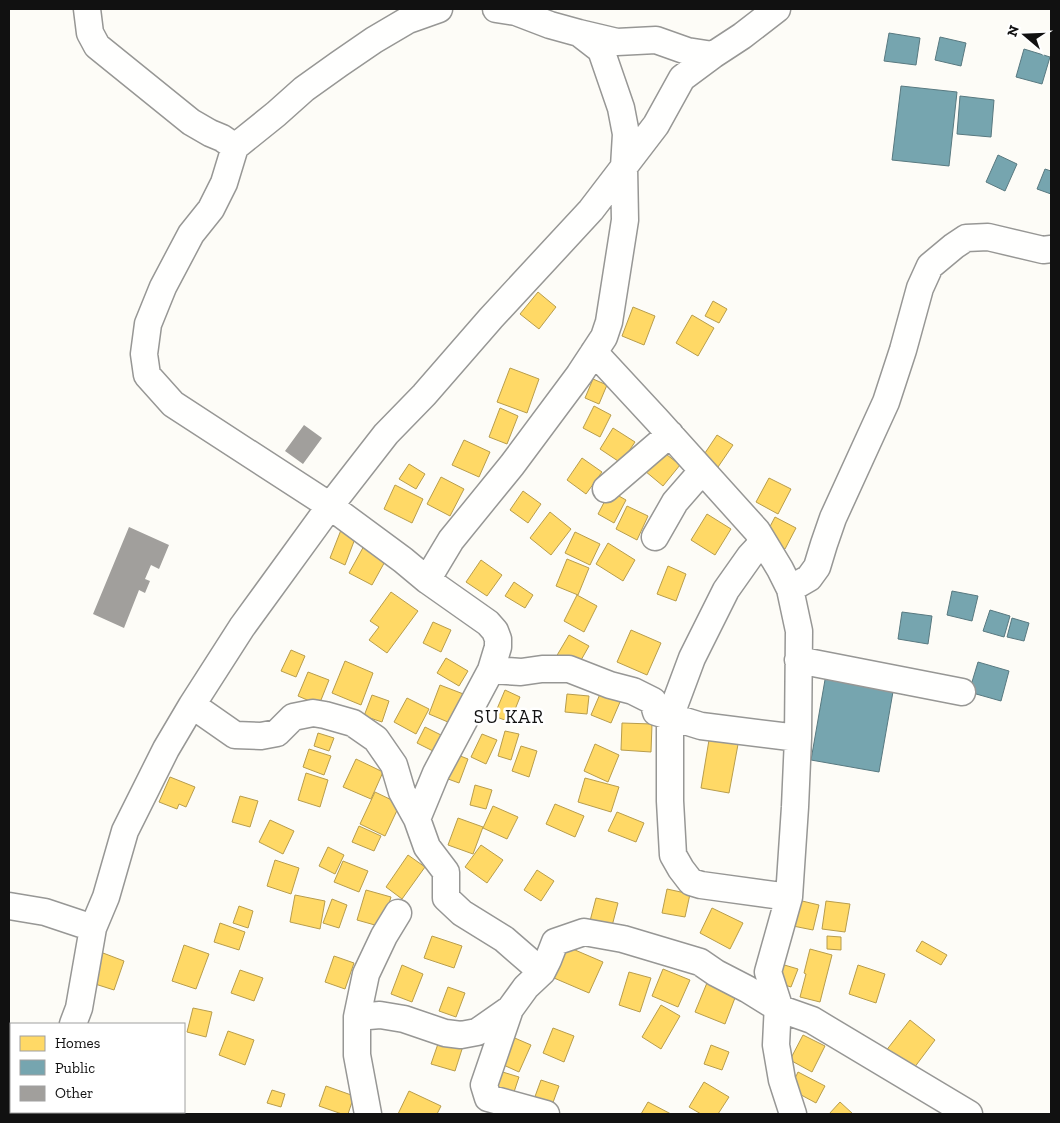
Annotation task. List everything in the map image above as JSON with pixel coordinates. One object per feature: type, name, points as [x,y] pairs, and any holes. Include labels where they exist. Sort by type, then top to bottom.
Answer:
[{"type":"street","points":[[87,9],[90,33],[97,46],[191,122],[235,147]]},
{"type":"street","points":[[417,819],[436,773],[491,670],[498,647],[495,631],[488,623],[427,580],[330,506],[172,404],[148,375],[144,354],[148,324],[163,287],[191,234],[211,209],[224,183],[235,147],[304,89],[374,40],[408,20],[438,9]]},
{"type":"street","points":[[496,9],[516,12],[579,33],[617,42],[656,40],[687,51],[713,55]]},
{"type":"street","points":[[74,1023],[93,928],[106,897],[125,831],[166,749],[242,627],[330,506],[386,434],[424,395],[491,318],[592,210],[656,125],[682,78],[742,36],[776,9]]},
{"type":"street","points":[[427,580],[451,540],[512,465],[573,382],[604,337],[610,322],[625,220],[624,167],[626,134],[618,99],[601,50],[579,33]]},
{"type":"street","points":[[790,589],[809,578],[817,567],[833,518],[886,402],[920,288],[930,266],[966,238],[988,237],[1043,250],[1051,249]]},
{"type":"street","points":[[594,352],[757,531],[790,589],[799,631],[795,807],[789,897],[768,972],[778,1003],[776,1045],[782,1080],[793,1114]]},
{"type":"street","points":[[606,489],[670,434]]},
{"type":"street","points":[[655,537],[675,502],[702,471]]},
{"type":"street","points":[[763,542],[750,556],[726,590],[692,658],[670,717],[672,855],[690,882],[789,897]]},
{"type":"street","points":[[798,660],[962,692]]},
{"type":"street","points":[[491,670],[521,672],[569,668],[610,685],[634,691],[653,701],[656,712],[670,717],[700,726],[798,738]]},
{"type":"street","points":[[192,705],[235,735],[261,736],[277,733],[293,717],[313,713],[353,723],[376,739],[394,765],[402,792],[417,819],[428,847],[446,872],[446,898],[462,913],[504,939],[542,972]]},
{"type":"street","points":[[9,906],[45,912],[93,928]]},
{"type":"street","points":[[368,1114],[357,1055],[357,1017],[366,974],[384,936],[398,913]]},
{"type":"street","points":[[546,1114],[488,1098],[484,1085],[510,1009],[526,987],[542,972],[555,942],[584,932],[623,939],[700,962],[778,1008],[812,1020],[969,1114]]},
{"type":"street","points":[[357,1017],[380,1015],[404,1019],[445,1033],[462,1035],[476,1032],[510,1009]]},
{"type":"building: Homes","points":[[538,292],[556,307],[539,329],[520,314]]},
{"type":"building: Homes","points":[[713,301],[727,309],[719,323],[705,316]]},
{"type":"building: Homes","points":[[633,307],[655,316],[644,345],[622,336]]},
{"type":"building: Homes","points":[[692,315],[714,328],[698,356],[676,343]]},
{"type":"building: Homes","points":[[510,368],[539,379],[527,413],[497,402]]},
{"type":"building: Homes","points":[[593,379],[607,385],[599,404],[585,398]]},
{"type":"building: Homes","points":[[594,406],[611,415],[600,437],[583,428]]},
{"type":"building: Homes","points":[[500,408],[518,416],[507,444],[489,437]]},
{"type":"building: Homes","points":[[613,428],[635,442],[621,463],[600,449]]},
{"type":"building: Homes","points":[[717,435],[733,445],[718,467],[703,456]]},
{"type":"building: Homes","points":[[464,440],[490,452],[479,477],[452,465]]},
{"type":"building: Homes","points":[[662,451],[680,465],[663,486],[645,471]]},
{"type":"building: Homes","points":[[582,458],[602,472],[586,494],[567,480]]},
{"type":"building: Homes","points":[[409,464],[425,474],[416,489],[399,479]]},
{"type":"building: Homes","points":[[441,477],[464,489],[450,516],[427,504]]},
{"type":"building: Homes","points":[[769,478],[791,489],[778,514],[756,502]]},
{"type":"building: Homes","points":[[395,485],[423,499],[412,523],[384,509]]},
{"type":"building: Homes","points":[[523,491],[541,504],[528,523],[510,510]]},
{"type":"building: Homes","points":[[610,491],[626,500],[614,523],[598,514]]},
{"type":"building: Homes","points":[[627,506],[648,516],[637,540],[616,529]]},
{"type":"building: Homes","points":[[550,512],[571,529],[551,555],[530,538]]},
{"type":"building: Homes","points":[[707,514],[731,529],[715,555],[691,540]]},
{"type":"building: Homes","points":[[775,517],[796,528],[785,549],[764,538]]},
{"type":"building: Homes","points":[[341,530],[356,536],[345,565],[330,558]]},
{"type":"building: Homes","points":[[575,532],[600,544],[590,565],[565,553]]},
{"type":"building: Homes","points":[[608,543],[635,560],[623,581],[596,564]]},
{"type":"building: Homes","points":[[365,544],[388,556],[372,585],[349,573]]},
{"type":"building: Homes","points":[[567,559],[589,568],[578,595],[556,586]]},
{"type":"building: Homes","points":[[481,560],[502,575],[487,596],[466,582]]},
{"type":"building: Homes","points":[[668,566],[686,574],[676,601],[657,594]]},
{"type":"building: Homes","points":[[514,582],[533,595],[525,608],[505,596]]},
{"type":"building: Homes","points":[[391,592],[418,611],[387,653],[369,640],[379,627],[370,621]]},
{"type":"building: Homes","points":[[577,595],[597,606],[584,632],[564,621]]},
{"type":"building: Homes","points":[[433,622],[451,630],[441,652],[423,643]]},
{"type":"building: Homes","points":[[631,630],[661,643],[647,675],[617,662]]},
{"type":"building: Homes","points":[[569,635],[589,646],[576,669],[556,657]]},
{"type":"building: Homes","points":[[291,650],[305,656],[296,677],[281,671]]},
{"type":"building: Homes","points":[[446,658],[468,671],[459,686],[437,673]]},
{"type":"building: Homes","points":[[345,661],[373,673],[361,705],[332,693]]},
{"type":"building: Homes","points":[[308,672],[329,680],[319,705],[298,696]]},
{"type":"building: Homes","points":[[440,685],[466,695],[455,725],[429,714]]},
{"type":"building: Homes","points":[[505,690],[520,697],[510,722],[494,716]]},
{"type":"building: Homes","points":[[567,694],[589,696],[587,714],[565,712]]},
{"type":"building: Homes","points":[[600,694],[620,702],[611,723],[591,715]]},
{"type":"building: Homes","points":[[372,695],[389,701],[382,722],[364,716]]},
{"type":"building: Homes","points":[[407,698],[429,709],[416,734],[394,722]]},
{"type":"building: Homes","points":[[622,723],[652,724],[651,752],[621,750]]},
{"type":"building: Homes","points":[[425,727],[445,737],[437,753],[417,743]]},
{"type":"building: Homes","points":[[505,731],[519,734],[511,760],[498,756]]},
{"type":"building: Homes","points":[[318,733],[334,738],[329,751],[314,746]]},
{"type":"building: Homes","points":[[482,734],[497,740],[486,764],[471,757]]},
{"type":"building: Homes","points":[[710,734],[739,739],[729,793],[701,788]]},
{"type":"building: Homes","points":[[595,744],[619,755],[608,782],[584,771]]},
{"type":"building: Homes","points":[[521,746],[537,751],[529,777],[512,771]]},
{"type":"building: Homes","points":[[309,749],[331,756],[324,775],[303,767]]},
{"type":"building: Homes","points":[[450,752],[468,759],[459,783],[440,776]]},
{"type":"building: Homes","points":[[356,759],[383,772],[371,799],[343,787]]},
{"type":"building: Homes","points":[[306,773],[328,780],[320,807],[298,800]]},
{"type":"building: Homes","points":[[170,777],[195,787],[186,807],[179,804],[177,809],[159,802]]},
{"type":"building: Homes","points":[[585,778],[619,787],[611,812],[578,802]]},
{"type":"building: Homes","points":[[475,785],[492,790],[486,809],[470,805]]},
{"type":"building: Homes","points":[[375,792],[400,804],[385,836],[360,824]]},
{"type":"building: Homes","points":[[240,796],[258,801],[250,827],[232,822]]},
{"type":"building: Homes","points":[[555,804],[584,816],[575,837],[546,824]]},
{"type":"building: Homes","points":[[493,806],[518,817],[507,839],[483,828]]},
{"type":"building: Homes","points":[[617,812],[644,823],[636,842],[608,831]]},
{"type":"building: Homes","points":[[458,818],[483,827],[473,854],[448,845]]},
{"type":"building: Homes","points":[[270,820],[294,831],[283,854],[259,842]]},
{"type":"building: Homes","points":[[359,826],[381,836],[374,851],[352,842]]},
{"type":"building: Homes","points":[[481,845],[503,860],[487,883],[465,867]]},
{"type":"building: Homes","points":[[328,847],[344,855],[335,874],[319,866]]},
{"type":"building: Homes","points":[[408,855],[425,867],[402,899],[386,887]]},
{"type":"building: Homes","points":[[275,860],[299,868],[291,894],[267,886]]},
{"type":"building: Homes","points":[[343,861],[368,871],[359,892],[334,882]]},
{"type":"building: Homes","points":[[537,870],[554,881],[541,901],[524,890]]},
{"type":"building: Homes","points":[[667,889],[690,894],[685,917],[662,913]]},
{"type":"building: Homes","points":[[366,890],[391,897],[382,927],[357,920]]},
{"type":"building: Homes","points":[[295,895],[325,901],[320,929],[290,922]]},
{"type":"building: Homes","points":[[596,898],[618,903],[612,926],[590,921]]},
{"type":"building: Homes","points":[[332,899],[347,905],[339,928],[323,923]]},
{"type":"building: Homes","points":[[798,900],[819,905],[813,930],[793,926]]},
{"type":"building: Homes","points":[[826,901],[850,904],[845,932],[822,929]]},
{"type":"building: Homes","points":[[239,906],[253,911],[248,928],[233,923]]},
{"type":"building: Homes","points":[[712,908],[743,923],[730,949],[700,933]]},
{"type":"building: Homes","points":[[220,923],[245,932],[239,950],[214,942]]},
{"type":"building: Homes","points":[[432,936],[462,946],[454,968],[424,958]]},
{"type":"building: Homes","points":[[827,936],[841,937],[841,950],[827,949]]},
{"type":"building: Homes","points":[[922,941],[947,955],[941,965],[916,951]]},
{"type":"building: Homes","points":[[184,945],[209,954],[196,989],[172,981]]},
{"type":"building: Homes","points":[[568,947],[603,962],[589,993],[554,978]]},
{"type":"building: Homes","points":[[810,949],[832,955],[820,1002],[800,997]]},
{"type":"building: Homes","points":[[103,953],[124,961],[114,990],[92,983]]},
{"type":"building: Homes","points":[[334,956],[354,963],[345,989],[325,982]]},
{"type":"building: Homes","points":[[781,964],[798,969],[791,987],[775,982]]},
{"type":"building: Homes","points":[[402,965],[423,974],[412,1002],[391,994]]},
{"type":"building: Homes","points":[[858,965],[885,974],[876,1003],[849,994]]},
{"type":"building: Homes","points":[[663,969],[690,980],[678,1007],[652,996]]},
{"type":"building: Homes","points":[[240,970],[263,978],[254,1001],[231,993]]},
{"type":"building: Homes","points":[[629,972],[651,978],[640,1012],[619,1005]]},
{"type":"building: Homes","points":[[709,978],[738,990],[725,1024],[695,1012]]},
{"type":"building: Homes","points":[[448,987],[465,993],[456,1017],[439,1011]]},
{"type":"building: Homes","points":[[661,1005],[680,1016],[661,1049],[642,1037]]},
{"type":"building: Homes","points":[[193,1008],[212,1012],[206,1037],[187,1032]]},
{"type":"building: Homes","points":[[910,1020],[935,1040],[911,1072],[885,1052]]},
{"type":"building: Homes","points":[[553,1028],[574,1036],[564,1062],[543,1053]]},
{"type":"building: Homes","points":[[228,1031],[254,1040],[245,1065],[219,1055]]},
{"type":"building: Homes","points":[[803,1035],[825,1046],[812,1072],[790,1060]]},
{"type":"building: Homes","points":[[510,1036],[531,1045],[519,1072],[499,1063]]},
{"type":"building: Homes","points":[[440,1038],[463,1046],[455,1071],[431,1064]]},
{"type":"building: Homes","points":[[711,1045],[729,1052],[722,1070],[704,1064]]},
{"type":"building: Homes","points":[[496,1070],[519,1077],[511,1101],[488,1093]]},
{"type":"building: Homes","points":[[798,1072],[825,1086],[816,1103],[790,1089]]},
{"type":"building: Homes","points":[[541,1080],[559,1086],[551,1108],[533,1102]]},
{"type":"building: Homes","points":[[704,1082],[729,1097],[718,1114],[701,1114],[689,1107]]},
{"type":"building: Homes","points":[[326,1086],[354,1096],[348,1114],[342,1114],[319,1106]]},
{"type":"building: Homes","points":[[272,1090],[285,1094],[281,1107],[267,1103]]},
{"type":"building: Homes","points":[[409,1091],[441,1106],[437,1114],[398,1114]]},
{"type":"building: Homes","points":[[648,1102],[671,1114],[641,1114]]},
{"type":"building: Homes","points":[[840,1102],[853,1114],[829,1114]]},
{"type":"building: Public","points":[[889,33],[920,38],[916,65],[884,61]]},
{"type":"building: Public","points":[[940,37],[966,43],[961,66],[935,60]]},
{"type":"building: Public","points":[[1024,49],[1050,57],[1042,84],[1016,77]]},
{"type":"building: Public","points":[[901,86],[957,92],[949,166],[892,160]]},
{"type":"building: Public","points":[[960,96],[994,100],[991,137],[957,134]]},
{"type":"building: Public","points":[[998,155],[1017,164],[1005,191],[986,182]]},
{"type":"building: Public","points":[[1045,169],[1051,171],[1051,194],[1037,189]]},
{"type":"building: Public","points":[[952,591],[978,596],[972,621],[947,615]]},
{"type":"building: Public","points":[[990,610],[1010,616],[1004,637],[983,631]]},
{"type":"building: Public","points":[[902,612],[932,616],[928,644],[898,639]]},
{"type":"building: Public","points":[[1012,618],[1029,623],[1024,641],[1007,637]]},
{"type":"building: Public","points":[[978,662],[1009,671],[1001,701],[969,692]]},
{"type":"building: Public","points":[[826,674],[894,686],[879,772],[811,760]]},
{"type":"building: Other","points":[[304,425],[322,438],[303,464],[285,451]]},
{"type":"building: Other","points":[[129,527],[169,545],[159,569],[151,565],[145,579],[150,581],[145,593],[139,590],[124,628],[93,614]]},
{"type":"district","name":"SU KAR","points":[[509,716]]}]
